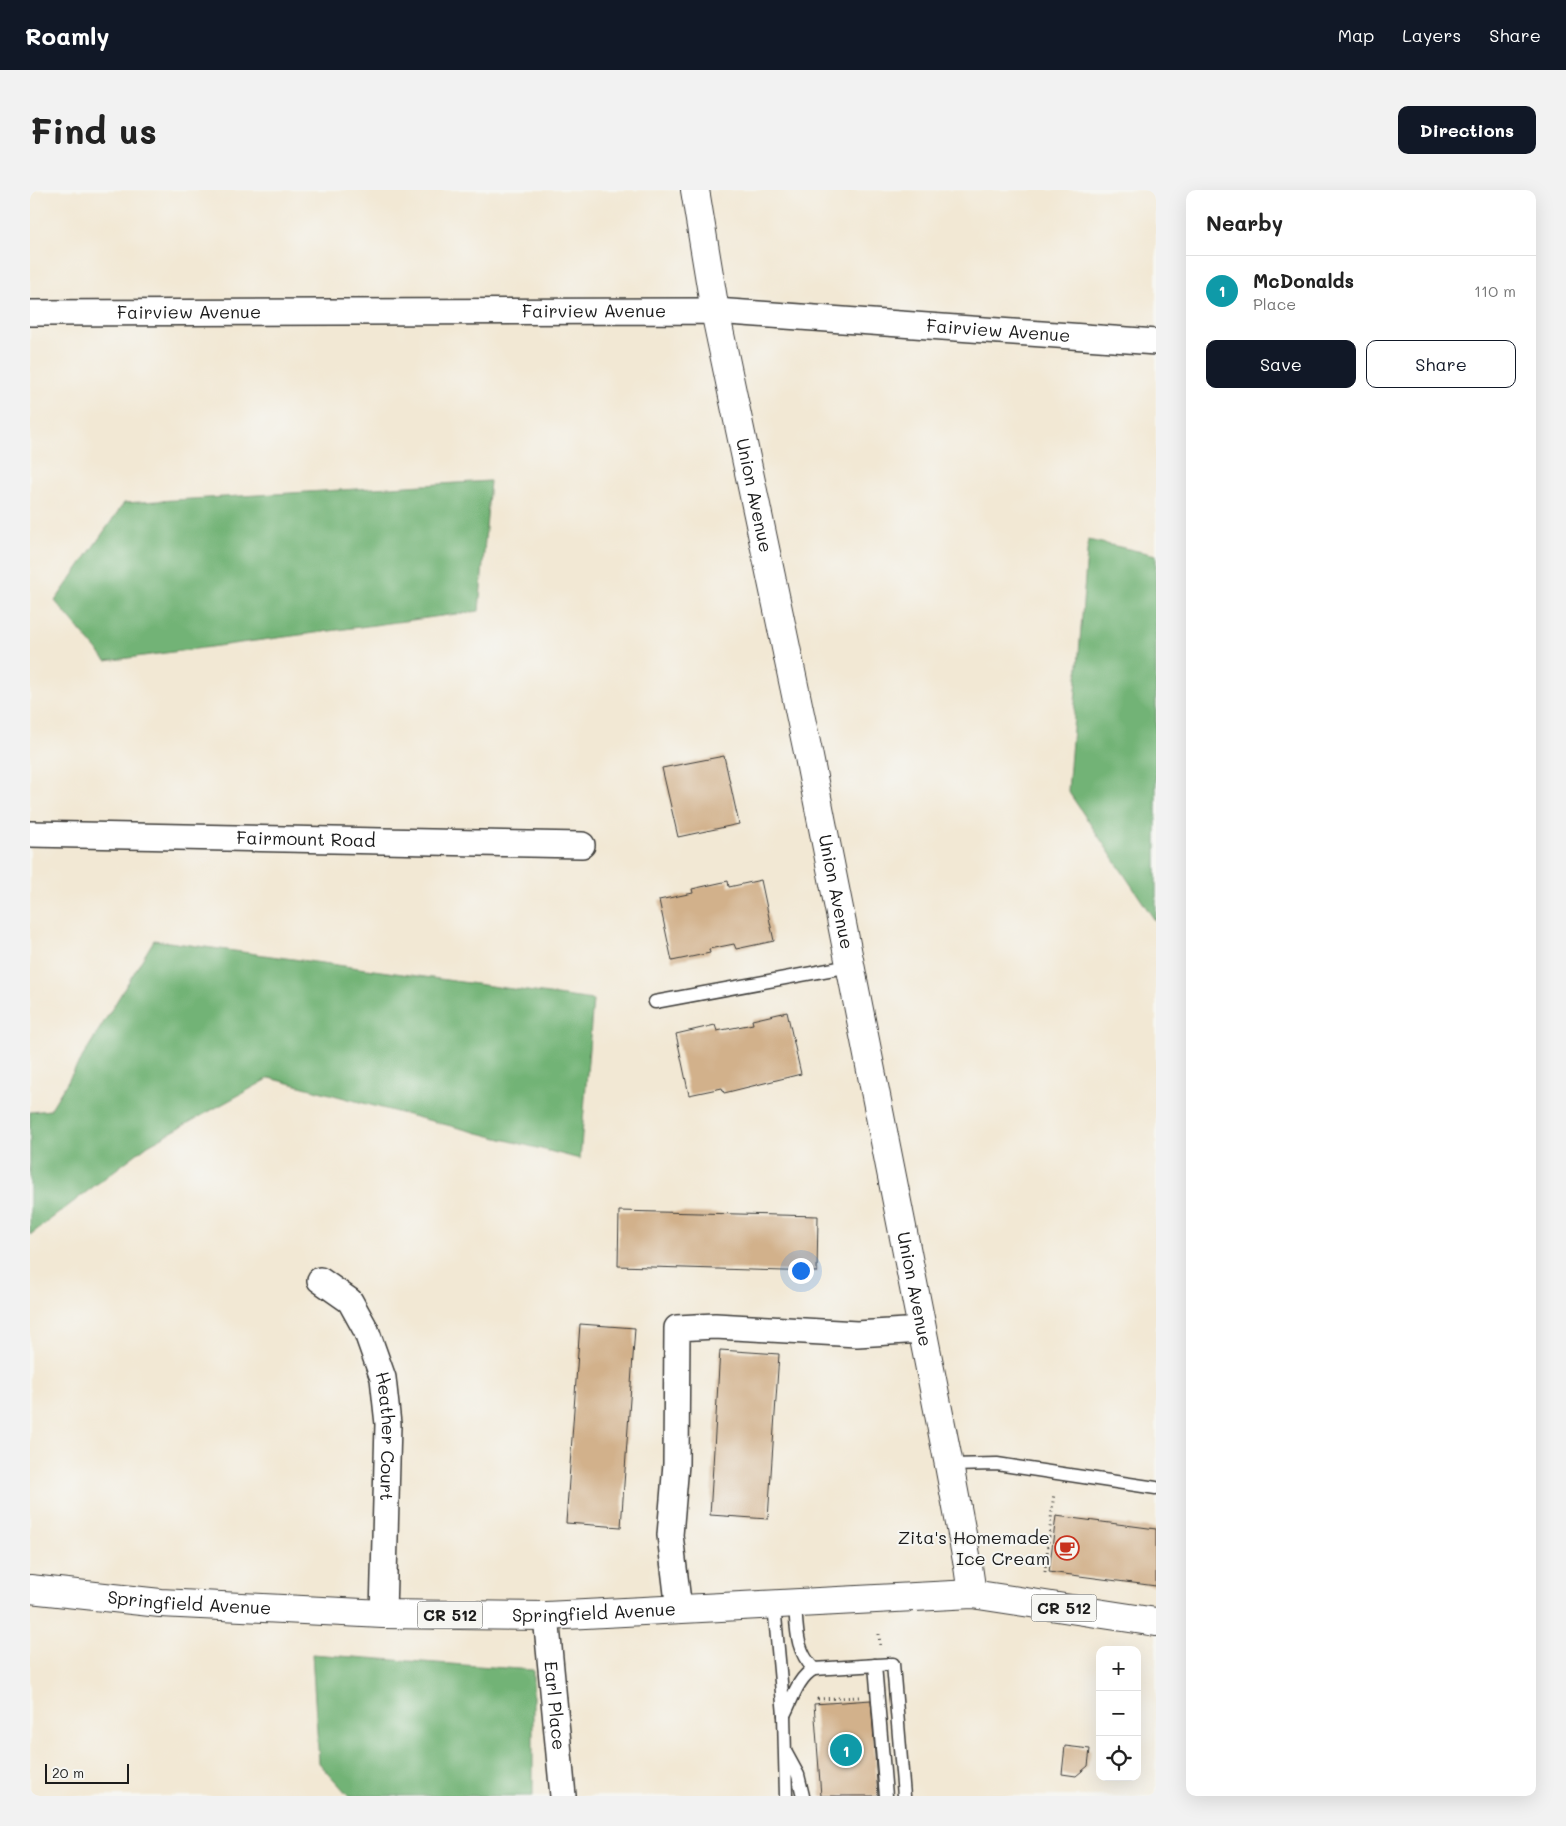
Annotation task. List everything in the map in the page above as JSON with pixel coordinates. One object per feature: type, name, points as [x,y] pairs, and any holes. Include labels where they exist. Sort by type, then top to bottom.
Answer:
[{"type":"main road","name":"Union Avenue","points":[[695,190],[715,311],[808,752],[949,1465],[972,1594]]},
{"type":"main road","name":"Springfield Avenue","points":[[30,1589],[160,1603],[383,1614],[546,1616],[972,1594],[1156,1622]]},
{"type":"street","name":"Fairview Avenue","points":[[30,313],[715,311],[1156,342]]},
{"type":"street","name":"Fairmount Road","points":[[30,834],[582,845]]},
{"type":"street","name":"Heather Court","points":[[320,1280],[350,1301],[366,1330],[384,1378],[388,1434],[383,1614]]},
{"type":"street","points":[[678,1610],[670,1535],[676,1464],[677,1328],[715,1326],[857,1334],[922,1330]]},
{"type":"street","name":"Earl Place","points":[[546,1616],[563,1796]]},
{"type":"lane","points":[[655,1002],[850,966]]},
{"type":"lane","points":[[949,1465],[997,1464],[1156,1488]]},
{"type":"lane","points":[[784,1604],[799,1648],[806,1661],[814,1669]]},
{"type":"lane","points":[[784,1604],[784,1750],[786,1796]]},
{"type":"lane","points":[[784,1715],[801,1680],[808,1672],[814,1669],[893,1664],[904,1796]]},
{"type":"lane","points":[[874,1665],[886,1796]]},
{"type":"lane","points":[[784,1750],[798,1775],[803,1796]]},
{"type":"path","points":[[1045,1572],[1056,1473]]},
{"type":"path","points":[[879,1634],[880,1649]]},
{"type":"path","points":[[819,1704],[818,1699],[862,1697]]},
{"type":"green space","points":[[490,481],[479,611],[106,661],[55,601],[124,503]]},
{"type":"green space","points":[[1088,540],[1156,555],[1156,922],[1068,791]]},
{"type":"green space","points":[[154,940],[593,1000],[580,1159],[270,1078],[148,1145],[30,1235],[30,1112],[50,1110]]},
{"type":"green space","points":[[312,1654],[533,1670],[533,1796],[349,1796],[319,1763]]},
{"type":"building","points":[[724,756],[739,824],[678,837],[662,768]]},
{"type":"building","points":[[761,880],[774,941],[736,949],[734,944],[709,949],[710,953],[672,961],[659,900],[693,893],[692,889],[728,881],[729,887]]},
{"type":"building","points":[[787,1012],[801,1074],[724,1093],[722,1088],[689,1095],[676,1034],[715,1025],[717,1031],[753,1024],[752,1020]]},
{"type":"building","points":[[619,1211],[818,1216],[817,1272],[618,1266]]},
{"type":"building","points":[[580,1324],[635,1328],[621,1527],[566,1523]]},
{"type":"building","points":[[720,1350],[779,1354],[768,1519],[710,1515]]},
{"type":"building","points":[[1056,1516],[1156,1529],[1156,1586],[1049,1572]]},
{"type":"building","points":[[871,1700],[878,1796],[821,1796],[814,1704]]},
{"type":"building","points":[[1065,1746],[1090,1749],[1088,1766],[1076,1776],[1062,1774]]},
{"type":"place","name":"Zita's Homemade Ice Cream","points":[[1067,1548]]},
{"type":"place","name":"McDonalds","points":[[846,1750]]}]
